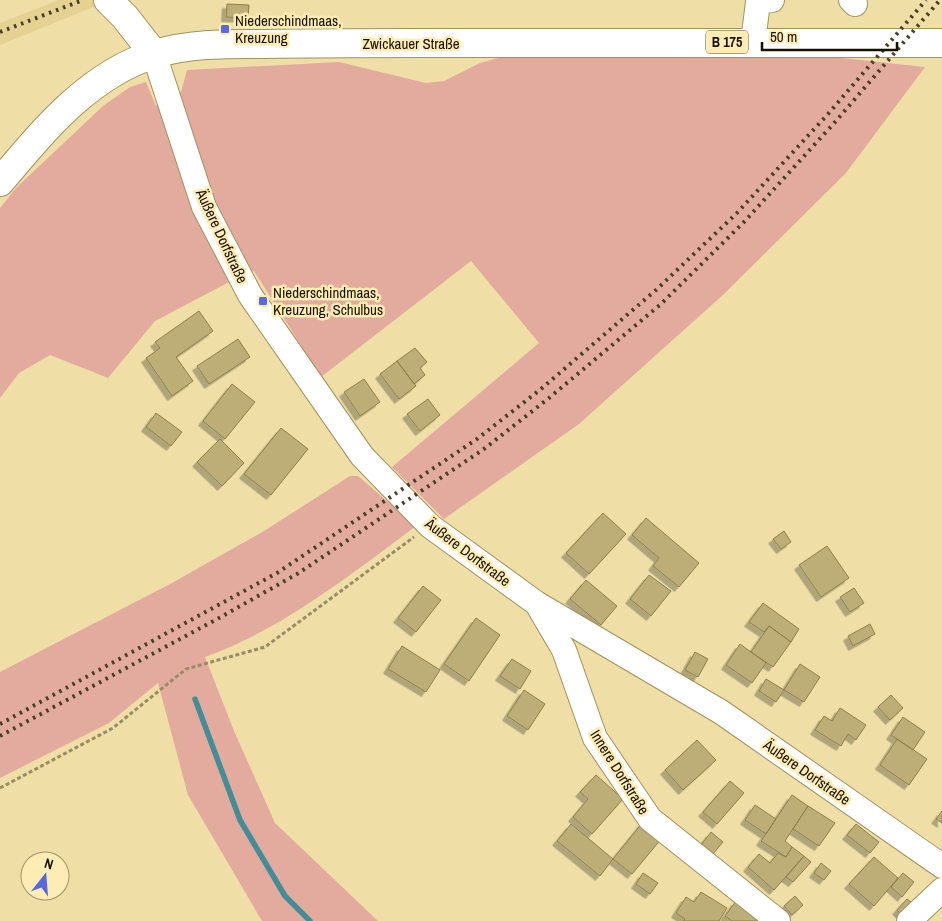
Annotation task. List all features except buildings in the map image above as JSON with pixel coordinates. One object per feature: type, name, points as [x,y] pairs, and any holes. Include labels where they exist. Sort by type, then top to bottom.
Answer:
[{"type":"main road","points":[[108,0],[125,17],[154,54]]},
{"type":"main road","name":"Zwickauer Straße","points":[[0,182],[61,113],[87,91],[118,71],[154,54],[193,46],[226,44],[753,42]]},
{"type":"main road","name":"B 175","points":[[753,42],[942,43]]},
{"type":"street","points":[[753,42],[758,2],[772,0]]},
{"type":"street","name":"Äußere Dorfstraße","points":[[154,54],[204,207],[250,295],[362,456],[430,526],[536,603],[722,712],[942,866]]},
{"type":"street","name":"Innere Dorfstraße","points":[[536,603],[564,650],[595,738],[650,819],[778,921]]},
{"type":"street","points":[[909,921],[942,890]]},
{"type":"path","points":[[0,788],[113,728],[186,669],[265,647],[430,526]]},
{"type":"shaded area","points":[[59,0],[111,0],[0,45],[0,23]]},
{"type":"shaded area","points":[[509,55],[814,55],[925,67],[846,173],[723,295],[579,424],[444,519],[392,467],[539,343],[471,261],[321,377],[254,271],[155,321],[108,378],[50,355],[19,373],[0,398],[0,208],[16,188],[103,106],[130,87],[146,82],[156,106],[181,92],[187,70],[339,62],[426,83],[444,81],[480,63]]},
{"type":"shaded area","points":[[350,476],[358,476],[416,526],[341,581],[288,616],[233,646],[205,657],[234,731],[275,823],[378,921],[262,921],[188,795],[158,683],[109,723],[0,778],[0,672],[172,583],[264,531]]},
{"type":"waterway","points":[[195,699],[240,820],[285,896],[310,921]]},
{"type":"railway","points":[[0,32],[83,0]]},
{"type":"railway","points":[[0,724],[277,573],[477,439],[541,389],[656,290],[737,213],[828,114],[926,0]]},
{"type":"railway","points":[[0,736],[297,574],[484,449],[549,398],[661,304],[744,222],[836,121],[940,0]]},
{"type":"place","name":"Niederschindmaas, Kreuzung","points":[[225,29]]},
{"type":"place","name":"Niederschindmaas, Kreuzung, Schulbus","points":[[263,301]]}]
